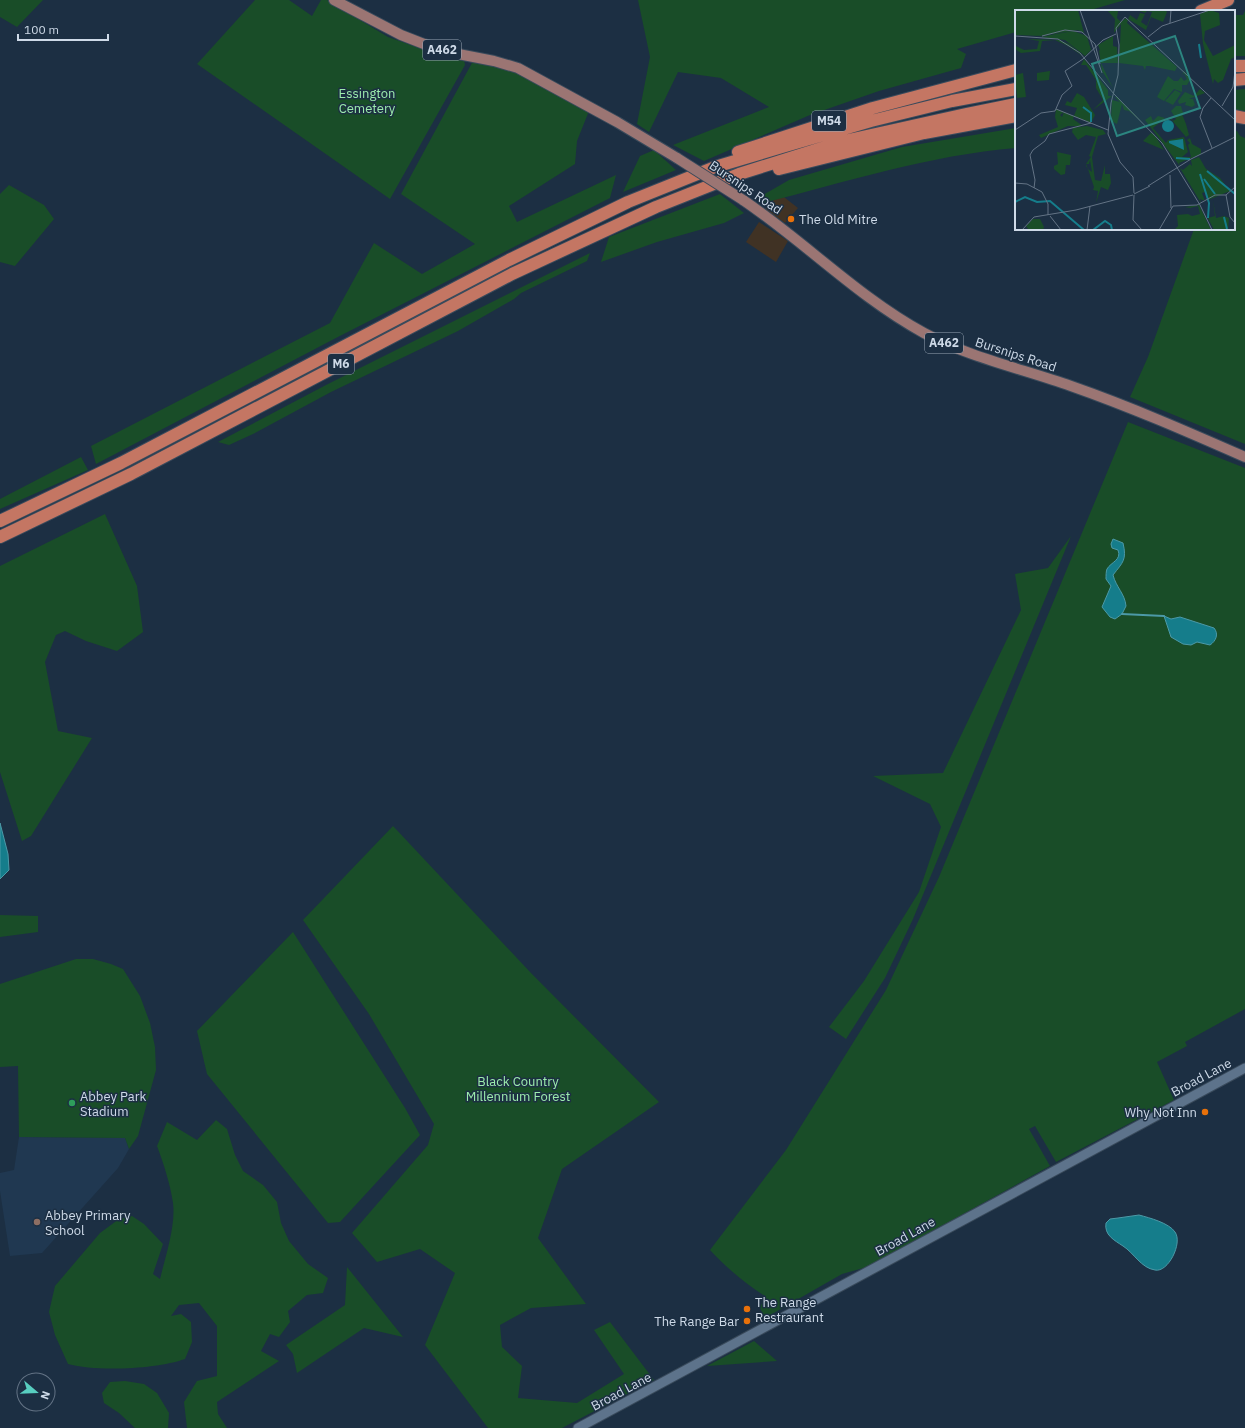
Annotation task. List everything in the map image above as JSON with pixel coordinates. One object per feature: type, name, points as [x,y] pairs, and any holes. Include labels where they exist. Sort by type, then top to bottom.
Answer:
[{"type":"highway","points":[[1203,10],[1228,0]]},
{"type":"highway","name":"M54","points":[[651,193],[669,179],[707,163],[764,143],[873,108],[1015,70]]},
{"type":"highway","points":[[871,121],[903,105],[1015,74]]},
{"type":"highway","points":[[1235,80],[1245,79]]},
{"type":"highway","name":"M6","points":[[0,521],[121,463],[509,260],[628,202],[715,167],[871,121],[952,101],[1015,89]]},
{"type":"highway","name":"M6","points":[[0,538],[131,474],[512,274],[601,231],[683,195],[738,174],[838,143],[978,111],[1015,104]]},
{"type":"highway","points":[[978,111],[996,113],[1015,111]]},
{"type":"highway","points":[[683,195],[706,192],[762,174],[876,144],[924,133],[1015,116]]},
{"type":"highway","points":[[1235,116],[1245,118]]},
{"type":"main road","name":"Bursnips Road","points":[[334,0],[401,35],[424,44],[448,52],[494,61],[518,68],[592,108],[677,158],[743,200],[777,224],[865,293],[929,336],[972,354],[1073,387],[1139,411],[1245,457]]},
{"type":"main road","name":"Broad Lane","points":[[578,1428],[1245,1068]]},
{"type":"shaded area","points":[[780,194],[798,208],[785,223],[765,209]]},
{"type":"shaded area","points":[[759,222],[788,241],[776,262],[746,242]]},
{"type":"shaded area","points":[[1113,539],[1123,543],[1125,553],[1123,560],[1113,575],[1124,598],[1126,606],[1122,614],[1115,619],[1110,617],[1102,607],[1111,586],[1106,579],[1107,570],[1119,556],[1118,550],[1112,548],[1111,544]]},
{"type":"shaded area","points":[[1164,616],[1171,619],[1180,617],[1214,628],[1217,635],[1214,642],[1210,645],[1197,642],[1191,645],[1183,644],[1171,637]]},
{"type":"shaded area","points":[[0,823],[8,854],[9,870],[0,879]]},
{"type":"shaded area","name":"Abbey Primary School","points":[[19,1137],[125,1138],[129,1149],[118,1168],[42,1253],[10,1256],[0,1191],[0,1173],[14,1170]]},
{"type":"shaded area","points":[[1139,1215],[1159,1221],[1168,1226],[1175,1232],[1177,1237],[1176,1250],[1173,1256],[1165,1267],[1160,1270],[1150,1269],[1108,1234],[1106,1223],[1110,1219]]},
{"type":"green space","points":[[0,0],[43,0],[17,27],[0,17]]},
{"type":"green space","name":"Essington Cemetery","points":[[255,0],[289,0],[312,16],[321,0],[327,0],[388,37],[443,56],[464,60],[465,65],[390,199],[197,64]]},
{"type":"green space","points":[[638,0],[1125,0],[1090,10],[1015,10],[1015,32],[957,49],[966,54],[961,68],[879,91],[810,115],[704,161],[673,145],[769,107],[721,78],[678,72],[649,132],[637,124],[650,57]]},
{"type":"green space","points":[[1245,11],[1245,56],[1235,56],[1235,15],[1243,15]]},
{"type":"green space","points":[[473,61],[519,73],[589,111],[577,141],[575,164],[509,206],[517,222],[616,175],[610,198],[334,339],[96,464],[91,446],[330,323],[374,243],[422,274],[475,244],[401,194]]},
{"type":"green space","points":[[1245,89],[1245,116],[1235,114],[1235,90]]},
{"type":"green space","points":[[1015,128],[1015,148],[920,163],[763,203],[763,195],[789,180],[902,147]]},
{"type":"green space","points":[[1235,130],[1237,131],[1240,136],[1245,138],[1245,444],[1130,397],[1148,357],[1194,230],[1235,230]]},
{"type":"green space","points":[[654,150],[676,170],[623,192],[640,156]]},
{"type":"green space","points":[[9,185],[44,205],[54,219],[15,266],[0,262],[0,194]]},
{"type":"green space","points":[[720,194],[744,213],[724,223],[657,242],[601,262],[609,237]]},
{"type":"green space","points":[[590,253],[587,261],[521,293],[514,299],[458,331],[331,392],[253,434],[229,445],[218,442],[326,385]]},
{"type":"green space","points":[[1128,422],[1245,468],[1245,1009],[1185,1042],[1187,1046],[1157,1062],[1174,1100],[1056,1162],[1035,1126],[1029,1129],[1050,1166],[867,1267],[842,1274],[765,1318],[760,1308],[765,1296],[722,1263],[710,1250],[786,1150],[886,990],[939,877]]},
{"type":"green space","points":[[81,457],[88,470],[0,509],[0,499]]},
{"type":"green space","points":[[105,514],[137,586],[143,632],[117,651],[86,641],[65,631],[56,635],[45,662],[58,731],[92,738],[31,836],[22,841],[0,772],[0,566]]},
{"type":"green space","points":[[1071,536],[913,919],[885,978],[846,1039],[829,1027],[864,981],[919,892],[941,827],[930,804],[873,776],[943,773],[1021,610],[1015,574],[1048,568]]},
{"type":"green space","name":"Black Country Millennium Forest","points":[[393,826],[530,972],[659,1102],[562,1169],[538,1238],[586,1304],[531,1308],[500,1325],[502,1347],[522,1366],[518,1398],[577,1403],[624,1374],[594,1330],[610,1322],[654,1380],[562,1428],[488,1428],[425,1345],[455,1273],[420,1249],[377,1262],[352,1233],[428,1145],[434,1124],[369,1014],[303,920]]},
{"type":"green space","points":[[0,915],[38,916],[38,932],[0,937]]},
{"type":"green space","points":[[293,932],[405,1108],[420,1135],[340,1222],[328,1223],[207,1074],[197,1031]]},
{"type":"green space","points":[[76,959],[93,959],[123,969],[140,996],[150,1023],[155,1047],[156,1070],[138,1136],[129,1149],[125,1138],[19,1137],[18,1066],[0,1067],[0,984]]},
{"type":"green space","points":[[216,1120],[227,1129],[235,1155],[243,1171],[263,1185],[277,1202],[281,1223],[289,1241],[308,1264],[328,1278],[323,1293],[307,1295],[288,1311],[290,1322],[279,1337],[270,1334],[261,1351],[279,1361],[217,1402],[218,1414],[227,1428],[187,1428],[184,1402],[197,1381],[217,1376],[217,1326],[199,1303],[179,1305],[171,1316],[181,1314],[191,1322],[192,1342],[185,1359],[159,1365],[127,1368],[95,1368],[68,1364],[55,1335],[49,1312],[55,1286],[100,1233],[119,1219],[132,1216],[144,1224],[163,1244],[153,1274],[160,1279],[170,1241],[174,1212],[168,1181],[157,1146],[167,1122],[197,1140]]},
{"type":"green space","points":[[347,1267],[403,1337],[364,1328],[297,1373],[293,1354],[286,1345],[345,1305]]},
{"type":"green space","points":[[754,1341],[777,1361],[707,1366]]},
{"type":"green space","points":[[125,1381],[144,1384],[157,1393],[169,1413],[168,1428],[135,1428],[119,1413],[104,1403],[102,1393],[110,1382]]},
{"type":"waterway","points":[[1122,614],[1164,616]]},
{"type":"place","name":"The Old Mitre","points":[[791,219]]},
{"type":"place","name":"Abbey Park Stadium","points":[[72,1103]]},
{"type":"place","name":"Why Not Inn","points":[[1205,1112]]},
{"type":"place","name":"Abbey Primary School","points":[[37,1222]]},
{"type":"place","name":"The Range Restraurant","points":[[747,1309]]},
{"type":"place","name":"The Range Bar","points":[[747,1321]]}]
